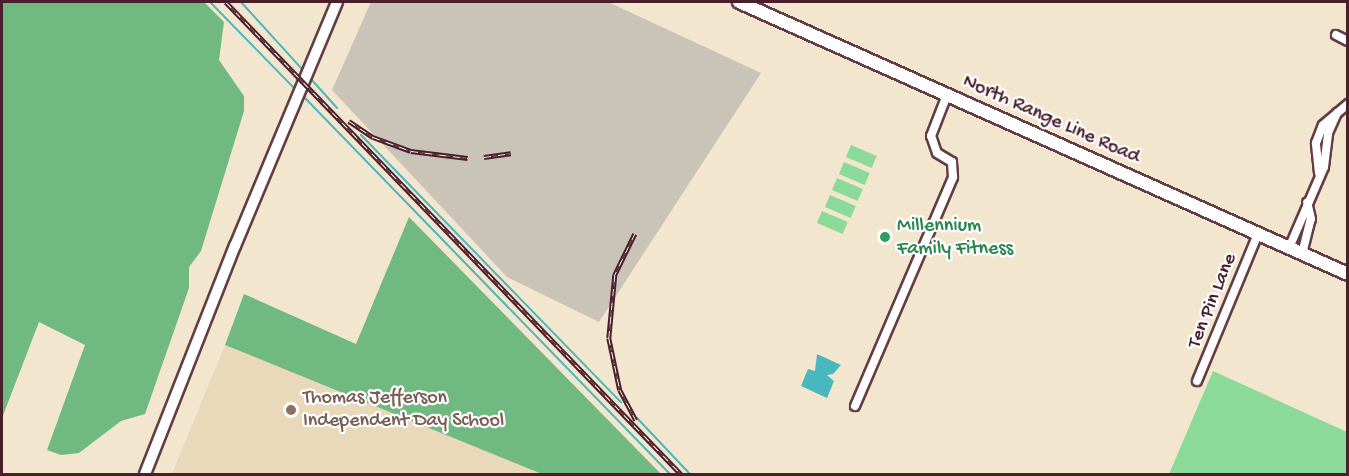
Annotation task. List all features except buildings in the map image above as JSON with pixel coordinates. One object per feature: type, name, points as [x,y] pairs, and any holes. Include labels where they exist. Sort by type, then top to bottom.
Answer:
[{"type":"main road","points":[[145,474],[337,2]]},
{"type":"main road","name":"North Range Line Road","points":[[739,2],[1347,274]]},
{"type":"street","points":[[1336,35],[1347,41]]},
{"type":"street","points":[[855,406],[953,177],[952,162],[937,153],[931,136],[947,95]]},
{"type":"street","points":[[1289,248],[1318,173],[1319,134],[1323,125],[1347,104]]},
{"type":"street","points":[[1302,254],[1311,219],[1307,202]]},
{"type":"street","name":"Ten Pin Lane","points":[[1197,381],[1258,234]]},
{"type":"shaded area","points":[[371,2],[608,2],[761,73],[599,322],[507,277],[332,90]]},
{"type":"shaded area","name":"Thomas Jefferson Independent Day School","points":[[225,345],[542,474],[172,474]]},
{"type":"green space","points":[[2,2],[204,2],[224,22],[219,60],[244,96],[244,111],[201,251],[189,267],[189,288],[145,414],[121,421],[79,453],[61,455],[47,450],[85,345],[39,322],[2,418]]},
{"type":"green space","points":[[851,145],[877,156],[872,168],[846,157]]},
{"type":"green space","points":[[844,162],[870,173],[865,185],[839,174]]},
{"type":"green space","points":[[837,178],[863,189],[858,201],[832,190]]},
{"type":"green space","points":[[830,195],[856,206],[851,218],[825,207]]},
{"type":"green space","points":[[822,211],[848,222],[843,234],[817,223]]},
{"type":"green space","points":[[409,217],[661,474],[542,474],[225,345],[244,294],[356,344]]},
{"type":"green space","points":[[1213,371],[1347,432],[1347,474],[1169,474]]},
{"type":"water","points":[[817,354],[841,365],[833,374],[827,375],[834,381],[827,398],[801,386],[808,369],[815,371]]},
{"type":"waterway","points":[[210,2],[293,87]]},
{"type":"waterway","points":[[241,2],[301,68]]},
{"type":"waterway","points":[[311,79],[337,108]]},
{"type":"waterway","points":[[304,97],[670,474]]},
{"type":"waterway","points":[[361,135],[621,402]]},
{"type":"waterway","points":[[637,418],[690,474]]},
{"type":"railway","points":[[226,2],[681,474]]},
{"type":"railway","points":[[349,121],[373,137],[411,151],[468,158]]},
{"type":"railway","points":[[484,157],[511,153]]},
{"type":"railway","points":[[635,234],[615,275],[609,338],[620,390],[636,420]]},
{"type":"place","name":"Millennium Family Fitness","points":[[885,237]]},
{"type":"place","name":"Thomas Jefferson Independent Day School","points":[[291,410]]}]
